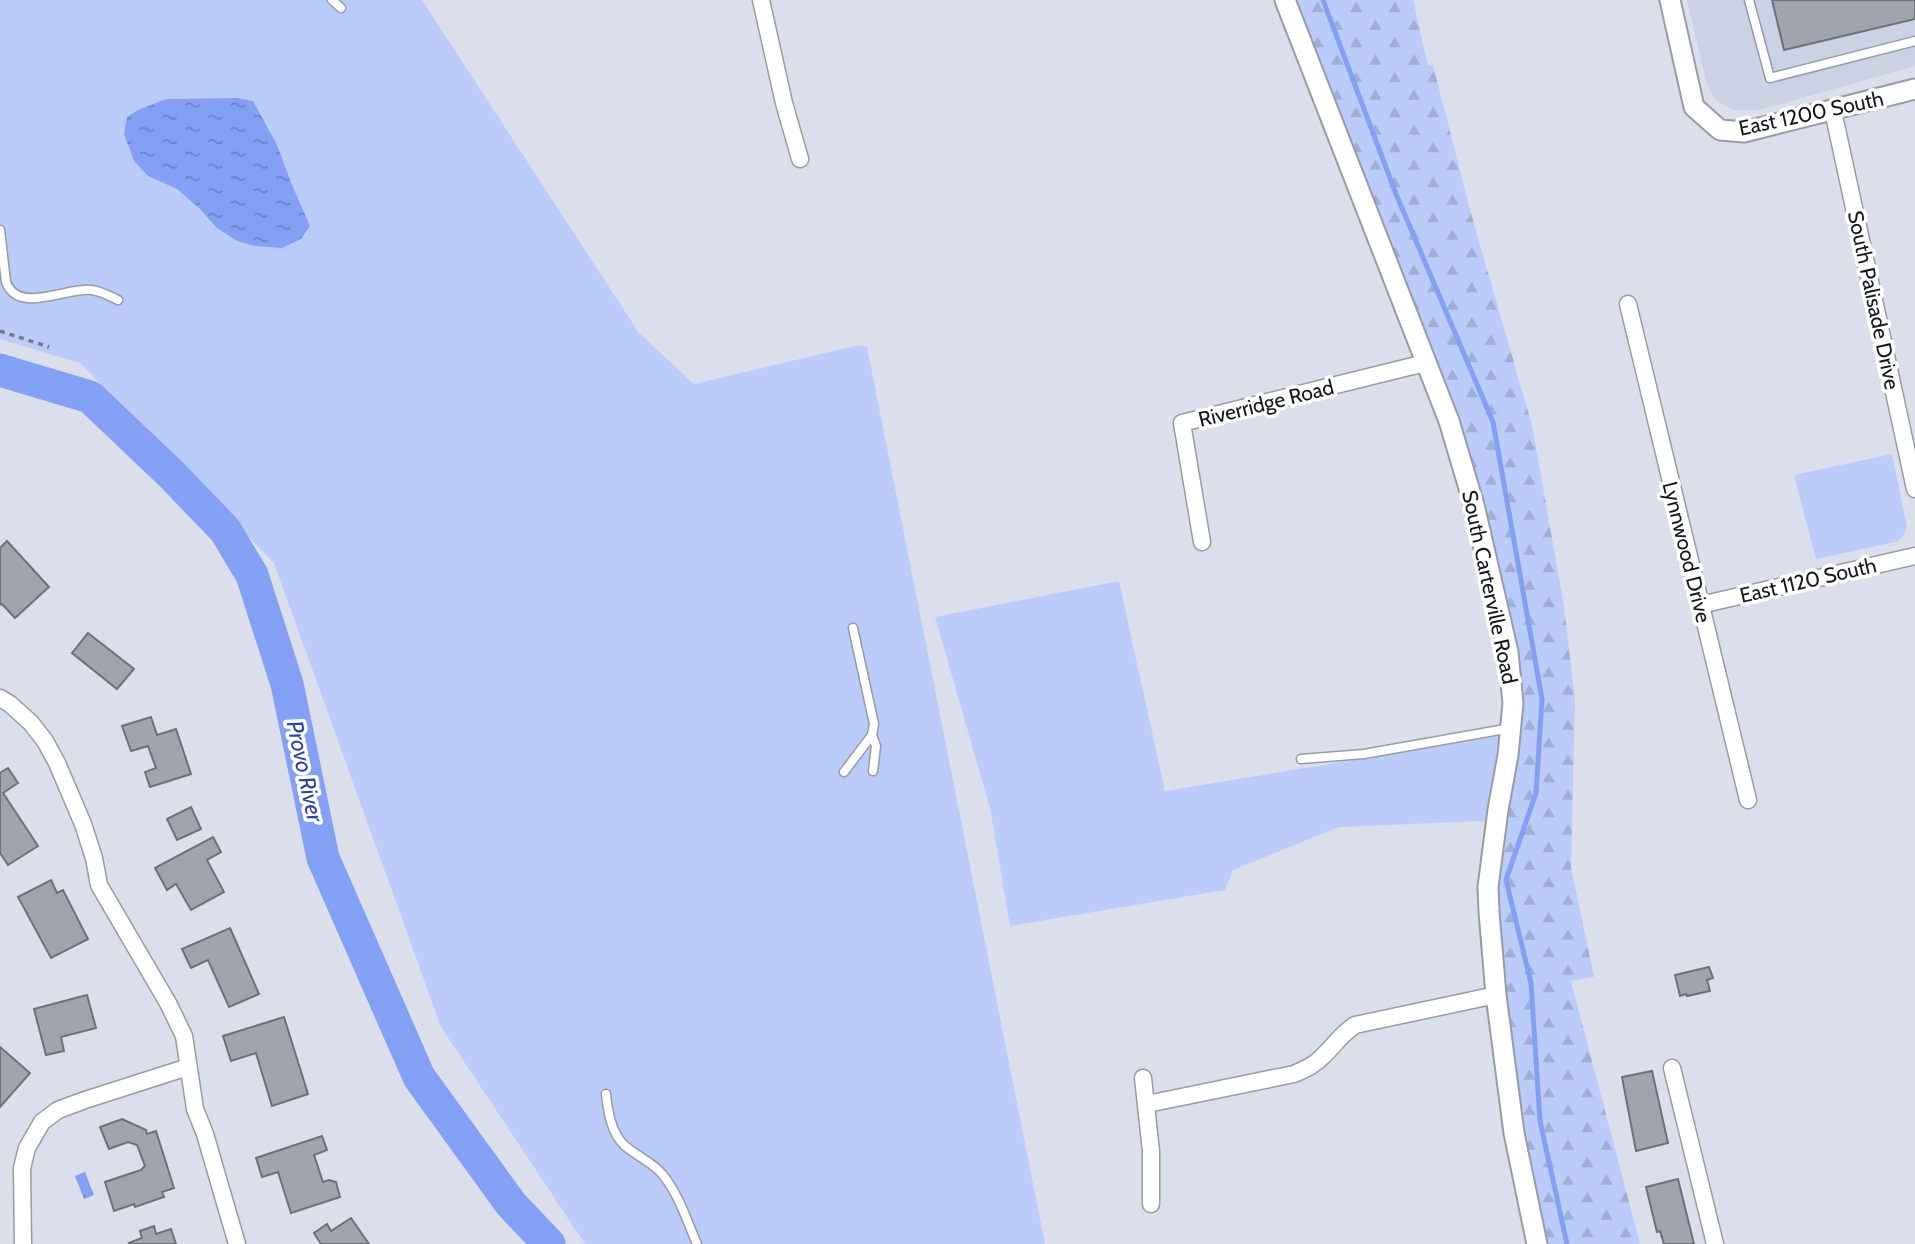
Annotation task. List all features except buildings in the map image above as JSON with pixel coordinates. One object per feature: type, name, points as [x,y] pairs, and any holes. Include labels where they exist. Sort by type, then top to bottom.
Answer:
[{"type":"street","points":[[761,0],[784,103],[800,159]]},
{"type":"street","name":"South Carterville Road","points":[[1285,0],[1449,421],[1474,505],[1508,652],[1513,685],[1511,728],[1488,887],[1489,928],[1514,1133],[1537,1244]]},
{"type":"street","name":"East 1200 South","points":[[1670,0],[1694,107],[1720,130],[1744,132],[1915,89]]},
{"type":"street","name":"South Palisade Drive","points":[[1833,111],[1915,489]]},
{"type":"street","name":"Lynnwood Drive","points":[[1628,304],[1748,800]]},
{"type":"street","name":"Riverridge Road","points":[[1202,542],[1182,423],[1425,363]]},
{"type":"street","name":"East 1120 South","points":[[1700,605],[1915,556]]},
{"type":"street","points":[[0,698],[31,723],[46,741],[86,835],[99,885],[168,1003],[184,1036],[195,1109],[205,1134],[237,1244]]},
{"type":"street","points":[[1147,1104],[1294,1074],[1324,1056],[1336,1040],[1355,1025],[1496,995]]},
{"type":"street","points":[[23,1244],[22,1168],[27,1148],[42,1122],[58,1110],[76,1103],[188,1067]]},
{"type":"street","points":[[1672,1068],[1716,1244]]},
{"type":"street","points":[[1143,1079],[1151,1151],[1151,1204]]},
{"type":"lane","points":[[332,0],[341,8]]},
{"type":"lane","points":[[1749,0],[1770,78],[1915,41]]},
{"type":"lane","points":[[0,230],[6,282],[14,295],[29,299],[93,290],[118,300]]},
{"type":"lane","points":[[844,772],[872,735],[874,724],[853,628]]},
{"type":"lane","points":[[1301,759],[1364,754],[1511,728]]},
{"type":"lane","points":[[872,735],[876,746],[873,771]]},
{"type":"lane","points":[[606,1094],[613,1128],[623,1144],[657,1168],[666,1178],[683,1210],[696,1244]]},
{"type":"path","points":[[0,331],[49,347]]},
{"type":"shaded area","points":[[1687,0],[1915,0],[1915,66],[1759,110],[1733,110],[1716,100],[1707,85]]},
{"type":"green space","points":[[0,0],[422,0],[639,333],[694,384],[859,345],[867,347],[1045,1244],[585,1244],[441,1027],[274,563],[80,363],[0,339]]},
{"type":"green space","points":[[1293,0],[1413,0],[1428,66],[1433,65],[1470,210],[1532,425],[1564,606],[1575,700],[1571,867],[1594,977],[1571,981],[1640,1244],[1548,1244],[1539,1216],[1513,1054],[1499,916],[1498,856],[1523,694],[1506,597],[1459,426]]},
{"type":"green space","points":[[1892,454],[1907,527],[1903,536],[1896,542],[1816,559],[1794,475]]},
{"type":"green space","points":[[1119,581],[1165,791],[1500,736],[1485,821],[1339,827],[1233,870],[1225,890],[1010,926],[990,808],[935,617]]},
{"type":"water","points":[[237,98],[253,101],[277,145],[310,226],[301,239],[282,248],[255,246],[237,241],[217,228],[177,189],[148,176],[134,161],[124,134],[127,117],[166,99]]},
{"type":"water","points":[[85,1172],[94,1195],[84,1199],[75,1176]]},
{"type":"waterway","points":[[1323,0],[1396,194],[1493,422],[1542,699],[1536,793],[1506,880],[1531,983],[1540,1121],[1567,1244]]},
{"type":"waterway","name":"Provo River","points":[[0,370],[90,397],[225,530],[252,575],[287,684],[323,858],[419,1077],[511,1204],[549,1244]]}]
